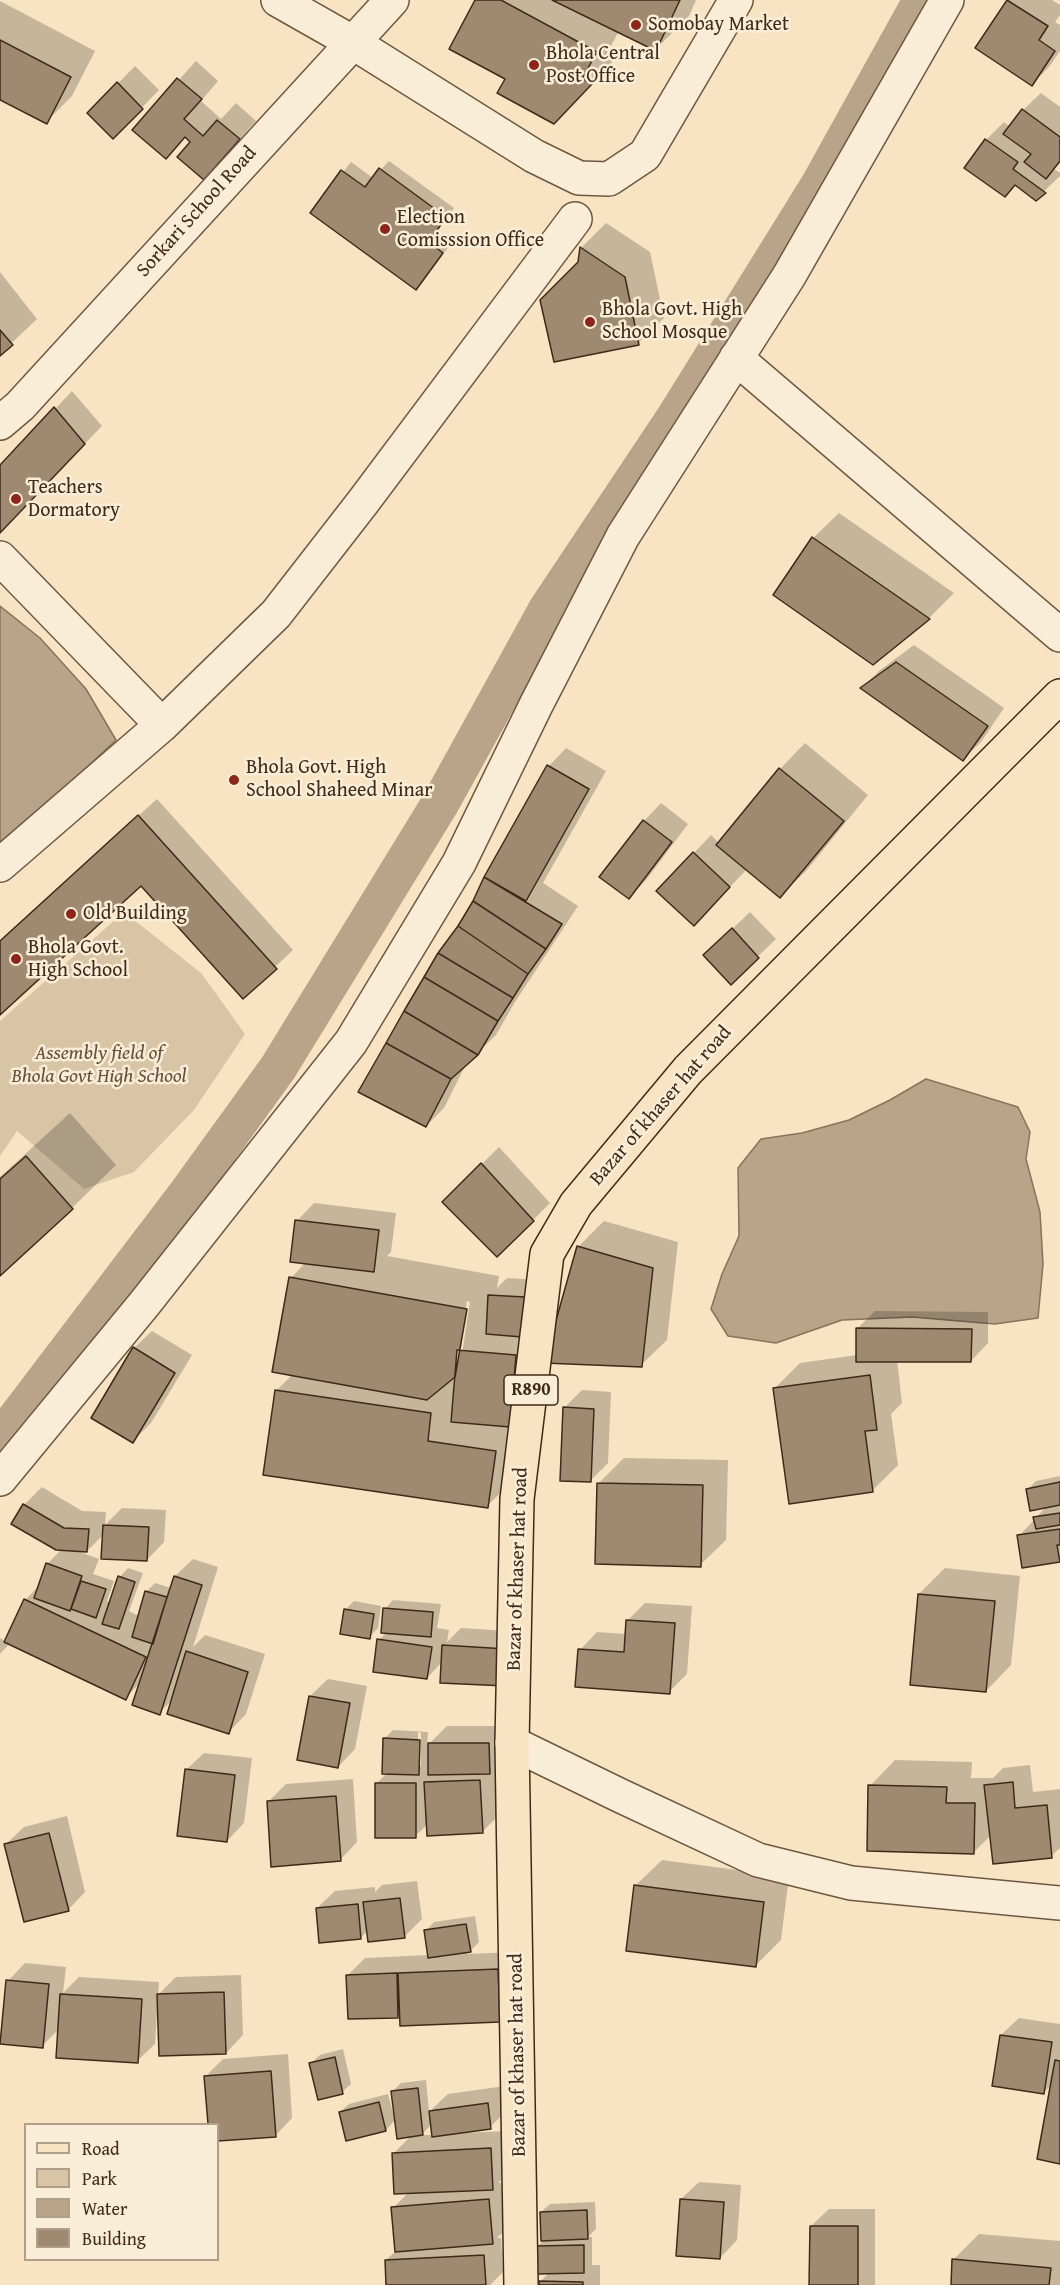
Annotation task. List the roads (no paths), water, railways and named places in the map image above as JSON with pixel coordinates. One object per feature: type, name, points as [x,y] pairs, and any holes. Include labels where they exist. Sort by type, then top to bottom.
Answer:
[{"type":"main road","name":"Bazar of khaser hat road","points":[[521,2285],[512,1743],[517,1499],[547,1254],[576,1204],[688,1070],[1060,696]]},
{"type":"street","points":[[278,0],[352,42],[534,156],[579,178],[609,179],[645,155],[736,0]]},
{"type":"street","name":"Sorkari School Road","points":[[0,423],[20,406],[392,0]]},
{"type":"street","points":[[0,1479],[145,1303],[351,1042],[459,863],[622,536],[789,276],[947,0]]},
{"type":"street","points":[[0,865],[162,725],[276,614],[575,219]]},
{"type":"street","points":[[736,358],[1060,635]]},
{"type":"street","points":[[0,558],[162,725]]},
{"type":"street","points":[[512,1743],[758,1860],[851,1883],[1060,1903]]},
{"type":"water","points":[[0,606],[40,638],[86,689],[116,740],[0,849]]},
{"type":"water","points":[[926,1079],[1018,1107],[1030,1132],[1026,1159],[1040,1212],[1043,1264],[1038,1318],[995,1324],[912,1317],[842,1320],[776,1343],[728,1336],[711,1309],[722,1274],[739,1236],[738,1168],[761,1139],[802,1133],[849,1120]]},
{"type":"waterway","points":[[0,1436],[15,1420],[189,1191],[278,1068],[441,802],[548,608],[676,416],[820,184],[922,0]]},
{"type":"place","name":"Somobay Market","points":[[636,25]]},
{"type":"place","name":"Bhola Central Post Office","points":[[534,65]]},
{"type":"place","name":"Election Comisssion Office","points":[[385,229]]},
{"type":"place","name":"Bhola Govt. High School Mosque","points":[[590,322]]},
{"type":"place","name":"Teachers Dormatory","points":[[16,499]]},
{"type":"place","name":"Bhola Govt. High School Shaheed Minar","points":[[234,780]]},
{"type":"place","name":"Old Building","points":[[71,914]]},
{"type":"place","name":"Bhola Govt. High School","points":[[16,959]]},
{"type":"park label","name":"Assembly field of Bhola Govt High School","points":[[99,1066]]}]
